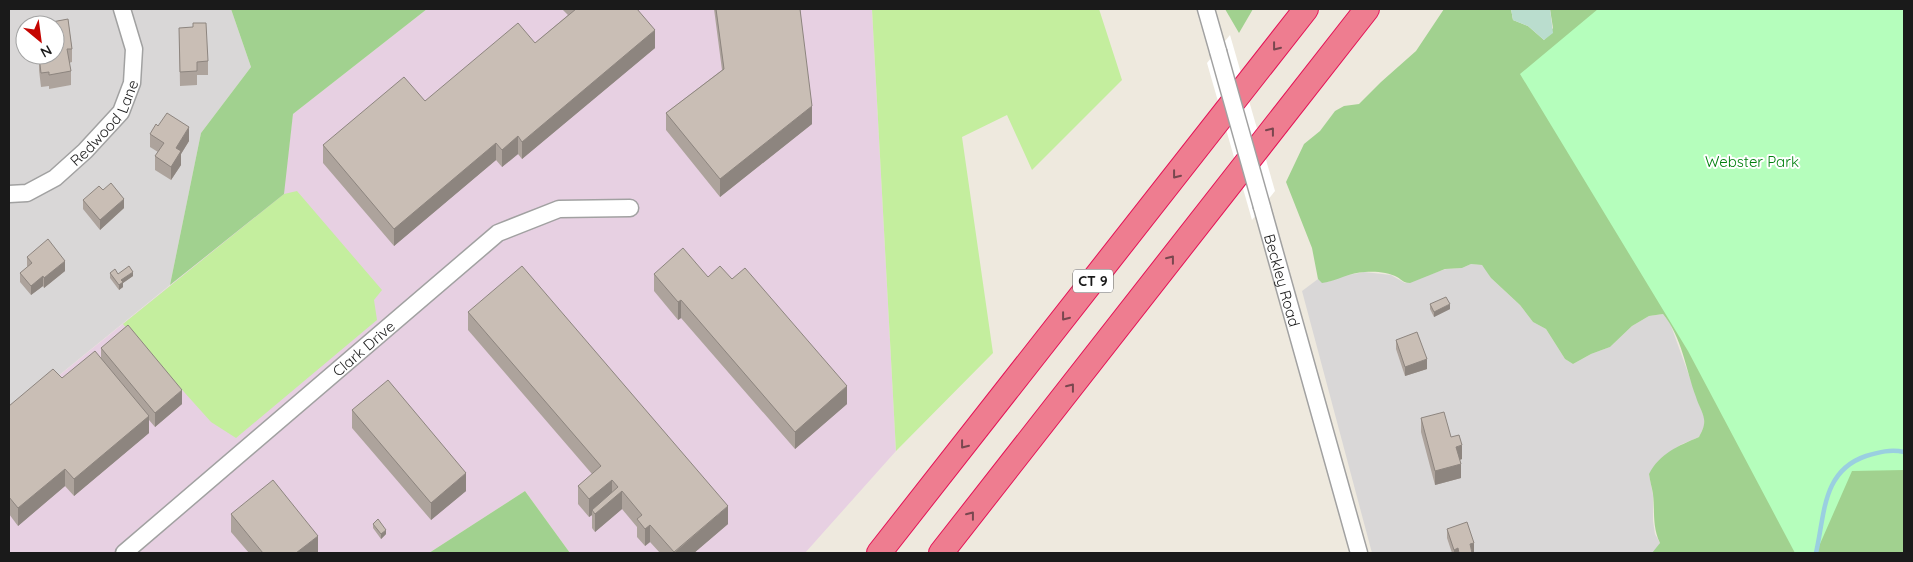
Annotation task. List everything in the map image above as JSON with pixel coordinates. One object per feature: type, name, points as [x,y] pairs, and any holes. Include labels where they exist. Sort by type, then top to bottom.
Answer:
[{"type":"highway","name":"CT 9","points":[[879,553],[1306,9]]},
{"type":"highway","points":[[940,553],[1367,9]]},
{"type":"street","name":"Redwood Lane","points":[[9,194],[27,193],[55,178],[86,151],[120,112],[132,83],[134,49],[122,9]]},
{"type":"street","name":"Beckley Road","points":[[1206,9],[1360,553]]},
{"type":"street","name":"Clark Drive","points":[[124,553],[498,233],[558,209],[630,208]]},
{"type":"shaded area","points":[[9,9],[231,9],[251,67],[201,133],[170,285],[9,416]]},
{"type":"shaded area","points":[[427,9],[872,9],[896,451],[805,553],[570,553],[525,491],[429,553],[9,553],[9,416],[283,194],[293,114]]},
{"type":"shaded area","points":[[1471,264],[1482,265],[1491,278],[1520,305],[1533,322],[1546,329],[1565,359],[1573,364],[1591,354],[1610,347],[1632,326],[1649,316],[1663,314],[1670,323],[1704,417],[1704,427],[1699,437],[1680,445],[1649,474],[1653,495],[1655,534],[1660,543],[1654,552],[1372,553],[1302,291],[1318,279],[1322,282],[1328,282],[1343,276],[1364,272],[1391,275],[1405,283],[1446,269],[1462,268]]},
{"type":"green space","points":[[231,9],[427,9],[293,114],[284,194],[170,285],[201,133],[251,67]]},
{"type":"green space","points":[[872,9],[1099,9],[1122,80],[1032,170],[1007,115],[962,137],[993,353],[896,451]]},
{"type":"green space","points":[[1225,9],[1253,9],[1239,33]]},
{"type":"green space","points":[[1444,9],[1511,9],[1513,20],[1528,26],[1544,40],[1553,28],[1550,9],[1904,9],[1904,553],[1652,553],[1660,543],[1655,525],[1653,494],[1649,474],[1664,455],[1699,437],[1704,422],[1679,343],[1663,314],[1649,316],[1632,326],[1610,347],[1591,354],[1573,364],[1565,359],[1546,329],[1533,322],[1520,305],[1491,278],[1482,265],[1471,264],[1462,268],[1445,269],[1410,283],[1390,274],[1377,272],[1354,273],[1322,283],[1318,279],[1312,248],[1286,182],[1304,144],[1320,131],[1335,111],[1344,106],[1359,104],[1416,51]]},
{"type":"green space","points":[[1511,9],[1550,9],[1553,33],[1544,40],[1528,26],[1513,20]]},
{"type":"green space","name":"Webster Park","points":[[1598,9],[1904,9],[1904,470],[1852,471],[1816,553],[1795,553],[1688,351],[1520,74]]},
{"type":"green space","points":[[297,191],[382,290],[374,300],[377,320],[236,438],[211,422],[123,324],[284,194]]},
{"type":"green space","points":[[525,491],[570,553],[429,553]]},
{"type":"pier","points":[[1230,35],[1275,191],[1252,220],[1207,63]]},
{"type":"building","points":[[576,9],[637,9],[655,30],[522,142],[518,136],[502,150],[496,143],[394,229],[323,145],[404,77],[425,101],[518,23],[535,43]]},
{"type":"building","points":[[716,9],[800,9],[812,106],[720,179],[666,113],[724,69]]},
{"type":"building","points":[[68,19],[72,49],[67,49],[71,71],[49,75],[49,72],[41,73],[40,65],[65,65],[65,20]]},
{"type":"building","points":[[193,23],[206,23],[208,61],[197,62],[197,71],[180,72],[179,28],[193,27]]},
{"type":"building","points":[[167,113],[189,127],[176,148],[181,151],[171,167],[155,156],[164,143],[150,134],[156,124],[158,126]]},
{"type":"building","points":[[111,183],[124,199],[100,220],[83,200],[99,186],[103,190]]},
{"type":"building","points":[[48,239],[65,261],[31,286],[20,273],[32,263],[27,257]]},
{"type":"building","points":[[683,248],[708,277],[720,266],[732,279],[745,268],[847,386],[795,432],[681,300],[678,302],[654,274]]},
{"type":"building","points":[[129,266],[133,272],[121,280],[123,282],[119,285],[110,273],[115,269],[118,274]]},
{"type":"building","points":[[522,266],[728,506],[674,552],[650,525],[645,529],[637,519],[642,515],[622,491],[595,514],[592,510],[618,487],[612,480],[589,499],[578,486],[601,466],[468,312]]},
{"type":"building","points":[[1446,297],[1450,304],[1434,312],[1430,304]]},
{"type":"building","points":[[128,325],[182,390],[155,413],[101,348]]},
{"type":"building","points":[[1417,332],[1427,359],[1405,367],[1396,340]]},
{"type":"building","points":[[95,351],[149,416],[74,479],[65,469],[18,508],[9,497],[9,406],[53,369],[62,378]]},
{"type":"building","points":[[388,380],[466,473],[431,503],[352,410]]},
{"type":"building","points":[[1444,412],[1451,437],[1459,435],[1462,445],[1456,447],[1461,464],[1435,471],[1421,418]]},
{"type":"building","points":[[273,480],[318,536],[296,553],[263,553],[231,514]]},
{"type":"building","points":[[378,519],[386,530],[381,534],[373,524]]},
{"type":"building","points":[[1467,522],[1474,543],[1470,544],[1472,553],[1459,553],[1458,548],[1454,550],[1447,529]]},
{"type":"waterway","points":[[1816,553],[1828,496],[1833,483],[1841,472],[1852,463],[1866,456],[1885,451],[1904,452]]}]
